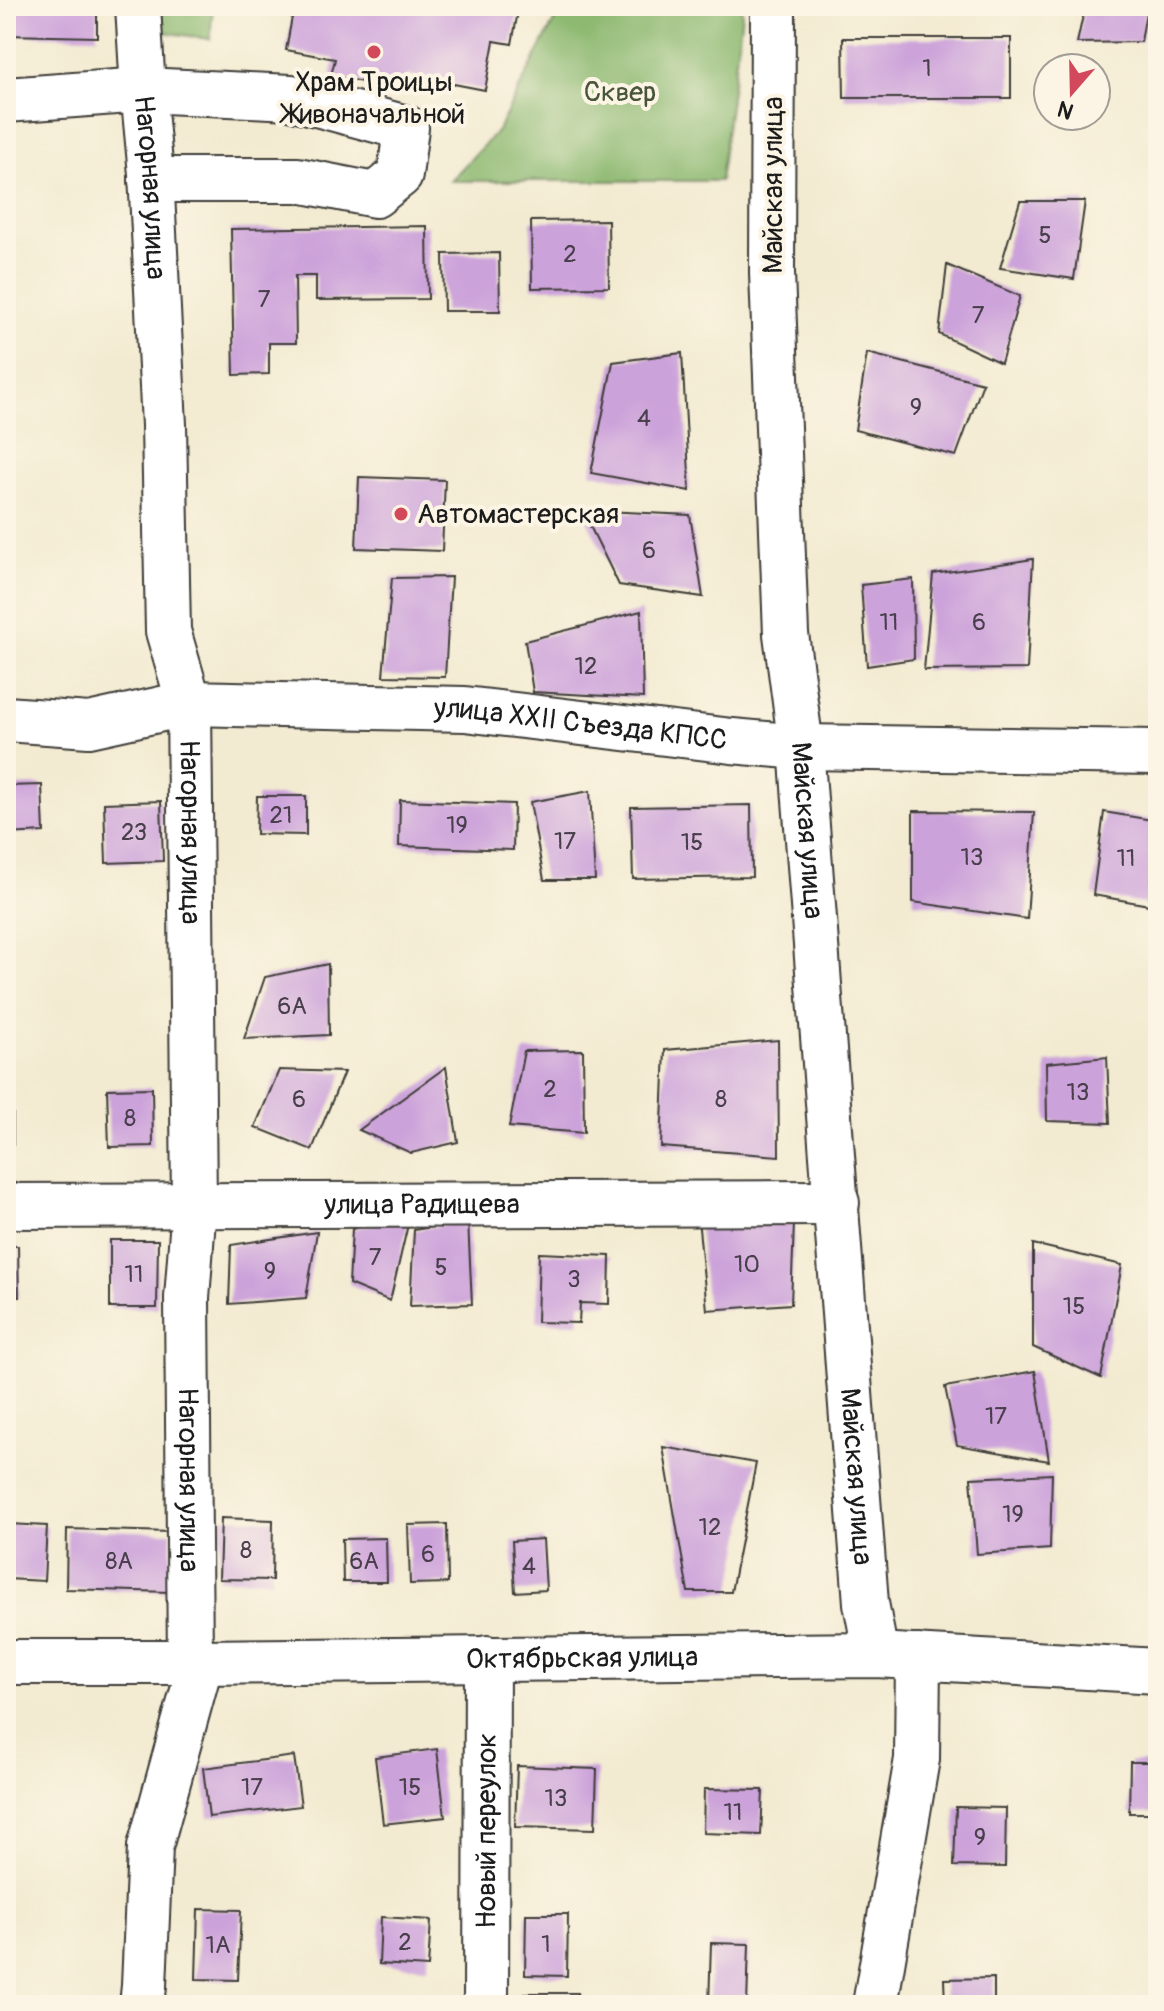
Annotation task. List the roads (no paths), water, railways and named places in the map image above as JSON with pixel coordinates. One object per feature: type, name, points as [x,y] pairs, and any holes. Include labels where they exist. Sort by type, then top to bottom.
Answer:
[{"type":"street","name":"Нагорная улица","points":[[138,6],[164,425],[168,631],[189,703],[194,1205],[187,1298],[196,1662],[150,1847],[142,2005]]},
{"type":"street","name":"Майская улица","points":[[773,6],[772,273],[786,634],[801,747],[866,1603],[897,1656],[917,1759],[875,2005]]},
{"type":"street","points":[[6,100],[143,90],[291,97],[406,128],[400,175],[375,195],[298,180],[151,180]]},
{"type":"street","name":"улица XXII Съезда КПСС","points":[[6,719],[89,725],[189,703],[465,709],[801,747],[1158,752]]},
{"type":"street","name":"улица Радищева","points":[[6,1206],[837,1203]]},
{"type":"street","name":"Октябрьская улица","points":[[6,1662],[897,1656],[1158,1671]]},
{"type":"street","name":"Новый переулок","points":[[486,2005],[487,1658]]},
{"type":"place","name":"Храм Троицы Живоначальной","points":[[374,52]]},
{"type":"place","name":"Автомастерская","points":[[401,514]]},
{"type":"park label","name":"Сквер","points":[[620,92]]}]
